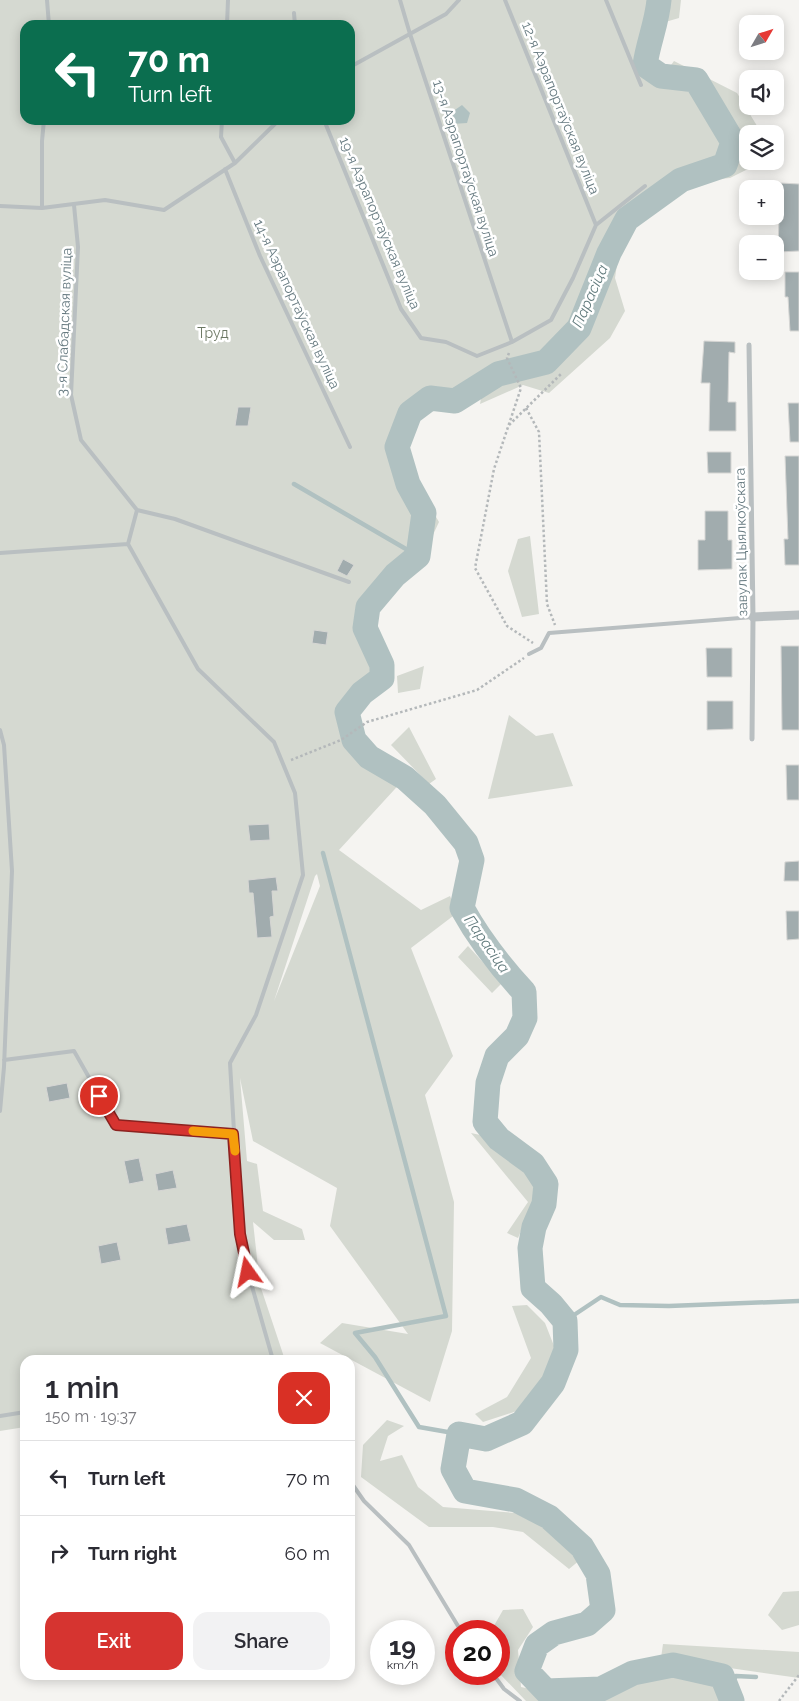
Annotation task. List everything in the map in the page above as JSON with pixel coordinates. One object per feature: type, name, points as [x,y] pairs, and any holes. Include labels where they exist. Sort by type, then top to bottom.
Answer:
[{"type":"street","name":"завулак Цыялкоўскага","points":[[749,345],[753,617],[752,739]]},
{"type":"street","points":[[753,617],[799,615]]},
{"type":"lane","points":[[47,0],[49,20]]},
{"type":"lane","points":[[227,20],[228,0]]},
{"type":"lane","name":"13-я Аэрапортаўская вуліца","points":[[400,0],[512,342]]},
{"type":"lane","points":[[355,64],[446,14],[459,0]]},
{"type":"lane","name":"12-я Аэрапортаўская вуліца","points":[[505,0],[596,225]]},
{"type":"lane","points":[[606,0],[641,84]]},
{"type":"lane","points":[[294,12],[295,20]]},
{"type":"lane","points":[[42,208],[44,125]]},
{"type":"lane","points":[[222,125],[221,137],[235,163]]},
{"type":"lane","points":[[0,206],[42,208],[105,200],[164,210],[235,163],[274,125]]},
{"type":"lane","name":"19-я Аэрапортаўская вуліца","points":[[326,125],[401,308],[421,338],[446,342],[477,356],[512,342],[551,320],[574,278],[596,225]]},
{"type":"lane","name":"14-я Аэрапортаўская вуліца","points":[[225,169],[260,256],[350,447]]},
{"type":"lane","points":[[596,225],[645,186]]},
{"type":"lane","name":"3-я Слабадская вуліца","points":[[74,205],[78,247],[71,395],[81,440],[137,510]]},
{"type":"lane","points":[[272,1355],[252,1290],[240,1234],[230,1062],[256,1015],[303,875],[295,793],[274,742],[198,669],[128,544],[137,510],[175,519],[349,582]]},
{"type":"lane","points":[[0,552],[128,544]]},
{"type":"lane","points":[[529,654],[541,648],[549,633],[558,634],[753,617]]},
{"type":"lane","points":[[0,730],[4,746],[12,871],[0,1111]]},
{"type":"lane","points":[[4,1060],[74,1051],[116,1125],[233,1134]]},
{"type":"lane","points":[[0,1416],[20,1413]]},
{"type":"lane","points":[[355,1488],[364,1501],[409,1545],[454,1620]]},
{"type":"lane","points":[[501,1685],[520,1701]]},
{"type":"path","points":[[508,358],[521,388],[494,469],[475,568],[506,626],[541,648]]},
{"type":"path","points":[[508,426],[561,374]]},
{"type":"path","points":[[526,408],[539,432],[547,604],[558,634]]},
{"type":"path","points":[[283,763],[340,740],[367,722],[477,690],[529,654]]},
{"type":"path","points":[[779,1701],[799,1675]]},
{"type":"green space","name":"Труд","points":[[0,0],[681,0],[679,18],[655,25],[649,44],[656,62],[646,61],[645,65],[663,76],[674,61],[737,93],[739,96],[739,115],[750,115],[757,125],[739,125],[739,170],[746,170],[730,178],[696,181],[671,187],[627,219],[622,230],[615,278],[625,311],[610,338],[549,393],[523,385],[480,404],[484,383],[455,401],[430,398],[413,411],[408,418],[400,440],[412,476],[439,522],[415,573],[382,591],[368,608],[365,628],[382,665],[382,678],[362,693],[347,712],[354,740],[369,757],[405,778],[339,850],[421,910],[450,896],[457,913],[411,948],[453,1056],[425,1095],[454,1202],[452,1331],[430,1402],[355,1362],[355,1355],[342,1355],[320,1343],[342,1323],[408,1334],[330,1226],[337,1188],[253,1141],[240,1078],[247,1161],[257,1164],[263,1211],[302,1229],[305,1240],[274,1240],[253,1222],[260,1285],[283,1355],[20,1355],[20,1428],[0,1431]],"holes":[[[317,874],[320,886],[274,1001],[315,876]]]},
{"type":"green space","points":[[530,536],[539,614],[522,617],[508,571],[518,539]]},
{"type":"green space","points":[[424,666],[420,689],[398,693],[397,676]]},
{"type":"green space","points":[[509,715],[536,736],[553,733],[573,786],[488,799]]},
{"type":"green space","points":[[409,727],[436,779],[429,784],[391,745]]},
{"type":"green space","points":[[468,946],[502,983],[492,993],[458,957]]},
{"type":"green space","points":[[471,1133],[485,1136],[540,1187],[518,1238],[507,1233],[528,1202]]},
{"type":"green space","points":[[527,1305],[545,1323],[556,1351],[536,1395],[520,1410],[483,1422],[475,1414],[507,1397],[531,1358],[512,1306]]},
{"type":"green space","points":[[387,1420],[404,1426],[388,1436],[380,1461],[402,1455],[418,1487],[443,1507],[515,1513],[546,1525],[580,1560],[569,1569],[523,1532],[493,1527],[429,1527],[361,1477],[363,1445]]},
{"type":"green space","points":[[799,1591],[799,1625],[782,1630],[768,1615],[783,1592]]},
{"type":"green space","points":[[523,1609],[533,1627],[518,1650],[521,1687],[578,1700],[610,1696],[644,1681],[673,1673],[722,1683],[721,1701],[526,1701],[510,1684],[510,1620],[497,1620],[503,1610]]},
{"type":"green space","points":[[663,1644],[799,1652],[799,1678],[661,1658]]},
{"type":"shaded area","points":[[462,105],[470,113],[467,123],[452,124],[449,114]]},
{"type":"building","points":[[784,183],[799,184],[799,251],[784,252],[784,235],[778,235],[779,225],[784,225]]},
{"type":"building","points":[[785,272],[799,272],[799,331],[790,331],[788,297],[785,297]]},
{"type":"building","points":[[704,341],[735,342],[735,353],[729,352],[728,402],[736,402],[736,431],[709,431],[710,383],[701,383]]},
{"type":"building","points":[[788,403],[799,403],[799,442],[790,442]]},
{"type":"building","points":[[238,407],[251,407],[248,426],[235,426]]},
{"type":"building","points":[[707,452],[731,452],[731,473],[708,473]]},
{"type":"building","points":[[785,456],[799,456],[799,565],[785,565],[784,539],[788,539]]},
{"type":"building","points":[[705,511],[728,511],[728,540],[732,540],[732,569],[698,570],[698,540],[705,540]]},
{"type":"building","points":[[343,559],[354,565],[347,576],[337,571]]},
{"type":"building","points":[[314,630],[328,632],[326,645],[312,643]]},
{"type":"building","points":[[781,646],[799,646],[799,730],[782,730]]},
{"type":"building","points":[[706,648],[732,648],[732,677],[707,677]]},
{"type":"building","points":[[707,701],[733,701],[733,729],[707,730]]},
{"type":"building","points":[[786,765],[799,765],[799,800],[787,800]]},
{"type":"building","points":[[269,824],[270,840],[250,841],[248,825]]},
{"type":"building","points":[[799,861],[799,881],[784,881],[785,862]]},
{"type":"building","points":[[276,877],[278,891],[272,891],[274,916],[270,917],[272,937],[257,938],[253,893],[249,893],[248,880]]},
{"type":"building","points":[[786,911],[799,911],[799,939],[787,940]]},
{"type":"building","points":[[67,1083],[70,1098],[49,1102],[46,1087]]},
{"type":"building","points":[[139,1158],[144,1181],[129,1184],[124,1161]]},
{"type":"building","points":[[173,1170],[177,1188],[158,1191],[155,1174]]},
{"type":"building","points":[[187,1224],[191,1241],[168,1245],[165,1228]]},
{"type":"building","points":[[117,1242],[121,1260],[101,1264],[98,1246]]},
{"type":"waterway","name":"Парасіца","points":[[659,0],[645,65],[661,76],[696,80],[733,142],[725,165],[681,180],[627,219],[609,253],[579,328],[546,362],[498,374],[455,401],[430,398],[410,413],[397,447],[408,484],[424,513],[418,556],[395,575],[368,607],[365,628],[382,665],[382,678],[362,693],[347,712],[354,740],[369,757],[405,778],[435,805],[466,843],[472,860],[462,908],[490,952],[524,992],[525,1018],[517,1036],[497,1056],[488,1083],[485,1122],[499,1139],[533,1164],[546,1184],[544,1204],[534,1227],[530,1248],[533,1288],[551,1304],[565,1321],[566,1350],[553,1383],[522,1423],[486,1439],[459,1434],[453,1469],[465,1491],[516,1500],[549,1517],[582,1547],[598,1574],[603,1610],[587,1624],[554,1633],[537,1645],[527,1671],[546,1691],[601,1689],[633,1673],[673,1665],[722,1676],[732,1701]]},
{"type":"waterway","points":[[294,484],[418,556]]},
{"type":"waterway","points":[[323,853],[446,1316],[355,1333],[375,1357],[419,1427],[459,1434]]},
{"type":"waterway","points":[[565,1321],[601,1297],[620,1305],[669,1306],[799,1301]]},
{"type":"waterway","points":[[728,1690],[736,1676],[756,1677]]},
{"type":"slow traffic","points":[[193,1131],[233,1134],[235,1151]]},
{"type":"route","points":[[99,1096],[116,1125],[233,1134],[240,1234],[248,1272]]}]
